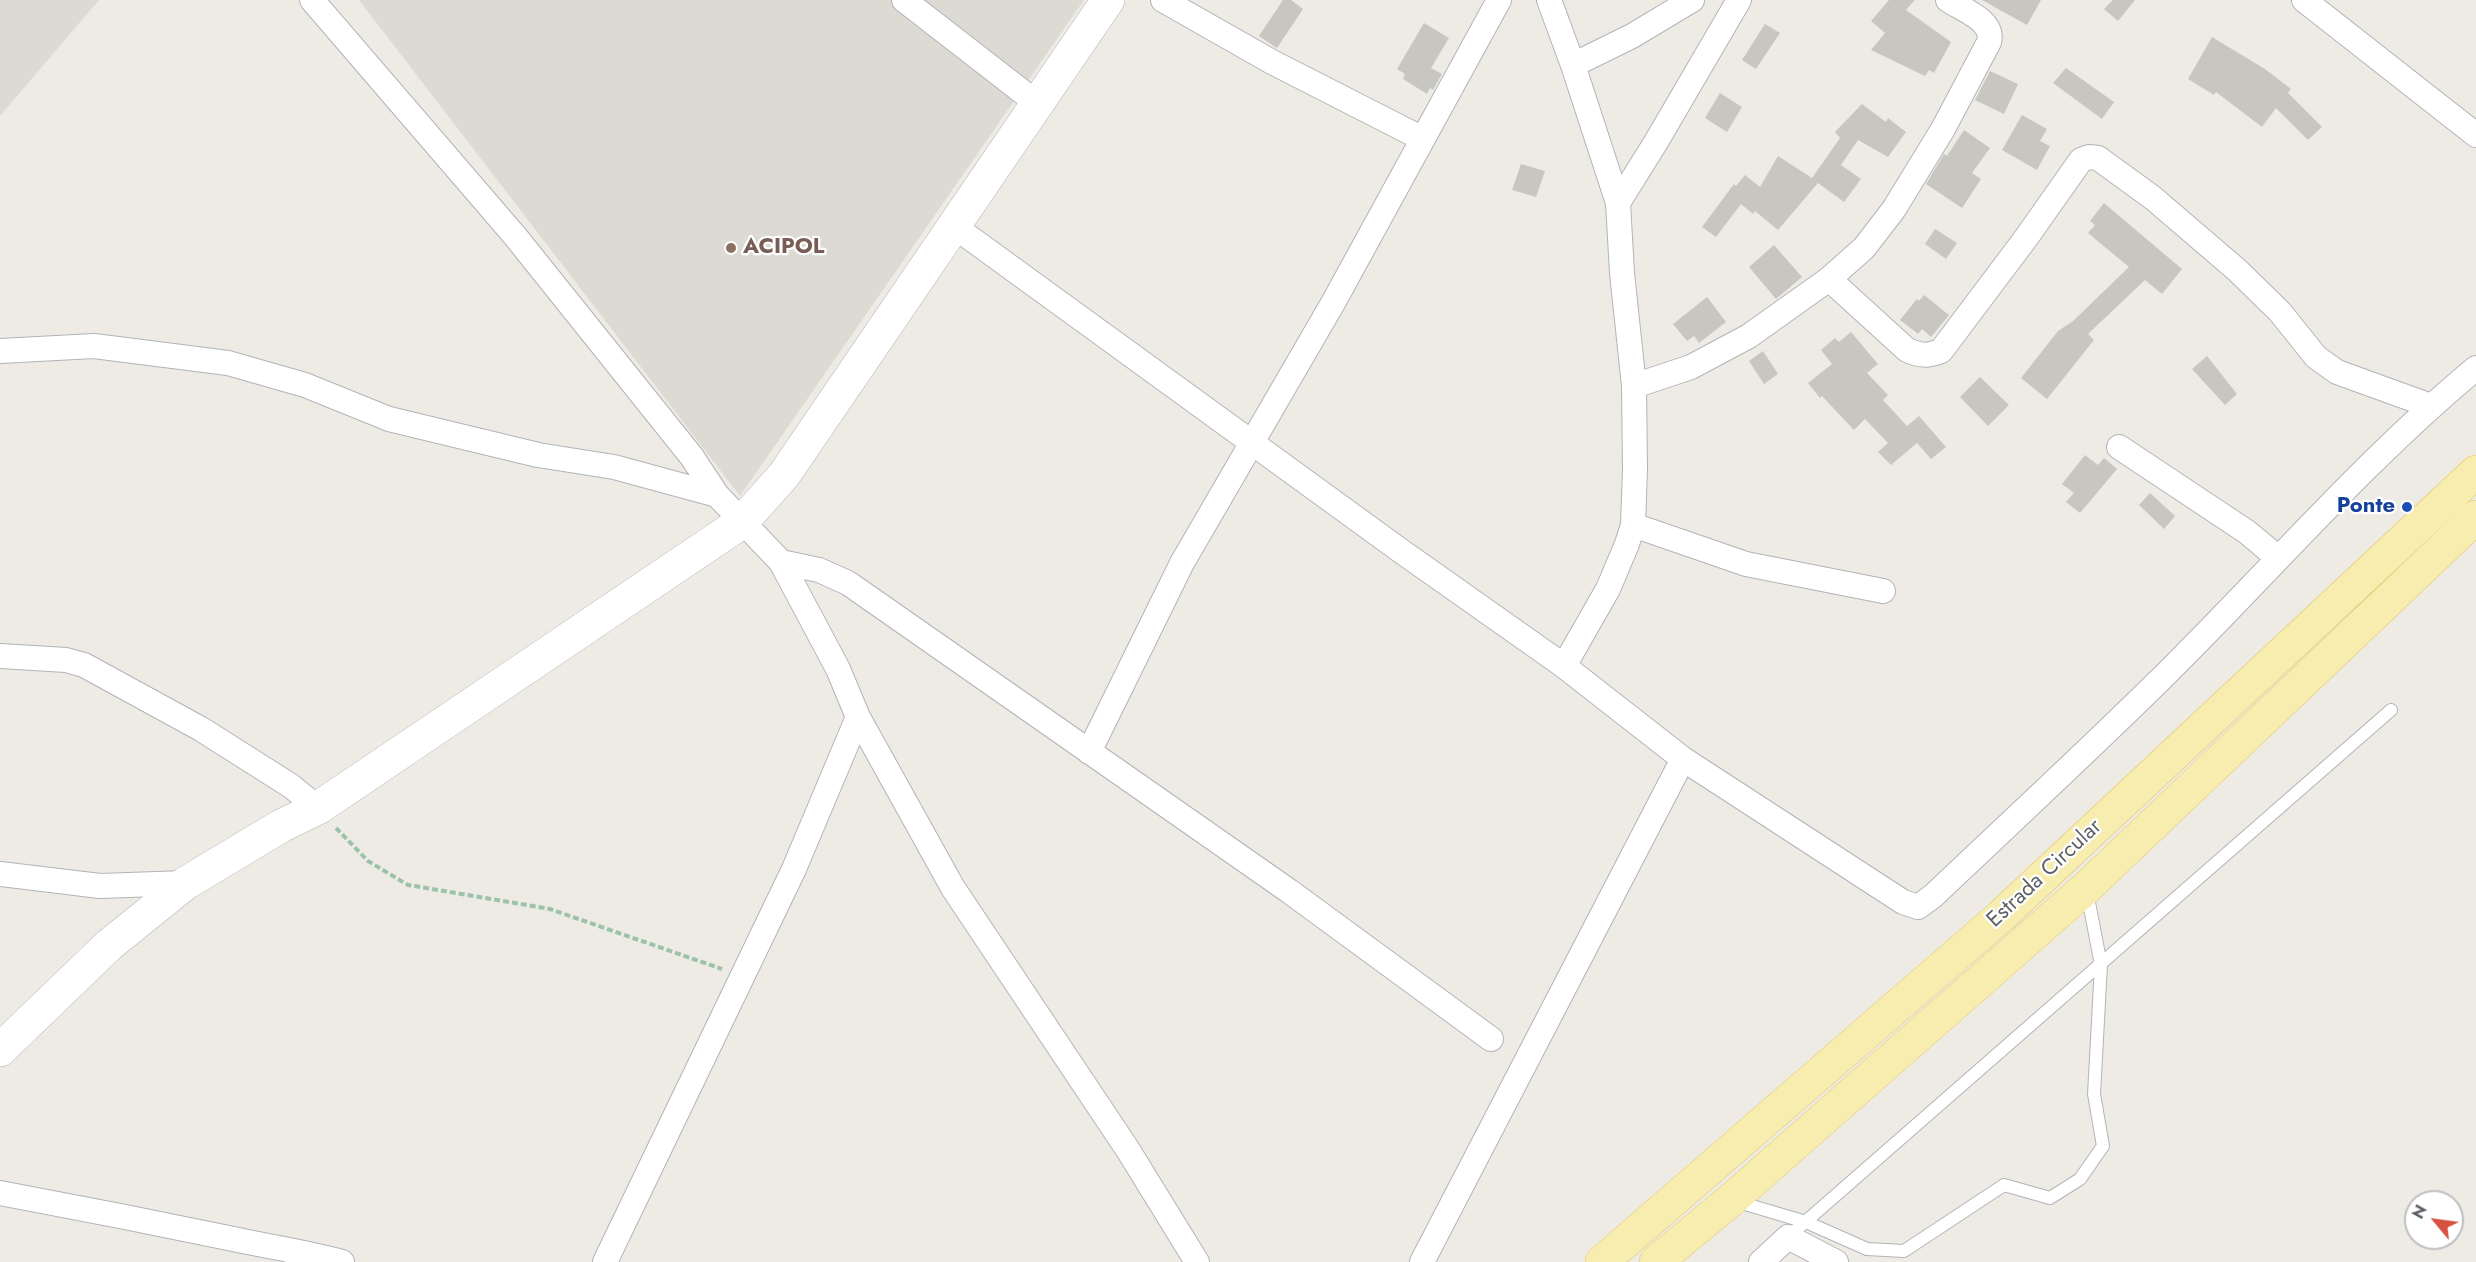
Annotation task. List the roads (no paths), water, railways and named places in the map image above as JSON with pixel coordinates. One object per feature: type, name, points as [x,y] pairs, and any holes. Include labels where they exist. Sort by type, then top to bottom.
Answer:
[{"type":"main road","name":"Estrada Circular","points":[[1602,1262],[2000,917],[2476,472]]},
{"type":"main road","name":"Estrada Circular","points":[[1656,1262],[1731,1200],[2086,888],[2476,517]]},
{"type":"street","points":[[312,0],[515,236],[693,457],[717,495],[781,562],[838,669],[858,717],[953,888],[1128,1150],[1197,1262]]},
{"type":"street","points":[[903,0],[1038,104]]},
{"type":"street","points":[[0,1050],[109,945],[186,883],[281,826],[318,808],[742,522],[784,476],[1108,0]]},
{"type":"street","points":[[1163,0],[1272,62],[1421,138]]},
{"type":"street","points":[[1089,752],[1182,563],[1333,303],[1421,138],[1499,0]]},
{"type":"street","points":[[1549,0],[1574,65],[1618,203],[1622,273],[1634,386],[1633,525],[1608,589],[1564,666]]},
{"type":"street","points":[[1574,65],[1632,36],[1692,0]]},
{"type":"street","points":[[1618,203],[1739,0]]},
{"type":"street","points":[[1634,386],[1691,367],[1749,336],[1828,279],[1864,248],[1894,209],[1943,129],[1989,42],[1991,34],[1987,25],[1948,0]]},
{"type":"street","points":[[2304,0],[2476,135]]},
{"type":"street","points":[[1828,279],[1907,350],[1917,355],[1929,356],[1941,351],[2081,160],[2089,157],[2098,158],[2153,198],[2237,270],[2280,312],[2316,357],[2337,372],[2431,406]]},
{"type":"street","points":[[955,227],[1564,666],[1683,759],[1903,902],[1917,907],[1933,896],[2166,673],[2360,474],[2431,406],[2476,368]]},
{"type":"street","points":[[0,351],[94,346],[228,363],[305,385],[389,419],[538,455],[614,467],[717,495]]},
{"type":"street","points":[[2119,447],[2247,532],[2278,558]]},
{"type":"street","points":[[1633,525],[1746,564],[1883,591]]},
{"type":"street","points":[[781,562],[819,570],[848,583],[1289,891],[1491,1039]]},
{"type":"street","points":[[0,656],[66,660],[84,665],[201,729],[291,786],[318,808]]},
{"type":"street","points":[[605,1262],[794,869],[858,717]]},
{"type":"street","points":[[1422,1262],[1683,759]]},
{"type":"street","points":[[0,874],[100,886],[186,883]]},
{"type":"street","points":[[0,1193],[129,1216],[307,1252],[342,1262]]},
{"type":"street","points":[[1761,1262],[1788,1238],[1836,1262]]},
{"type":"lane","points":[[1788,1238],[2391,710]]},
{"type":"lane","points":[[1731,1200],[1806,1222],[1867,1250],[1904,1251],[2004,1185],[2050,1198],[2080,1179],[2103,1146],[2094,1095],[2101,965],[2086,888]]},
{"type":"place","name":"ACIPOL","points":[[731,248]]},
{"type":"place","name":"Ponte","points":[[2407,507]]}]
